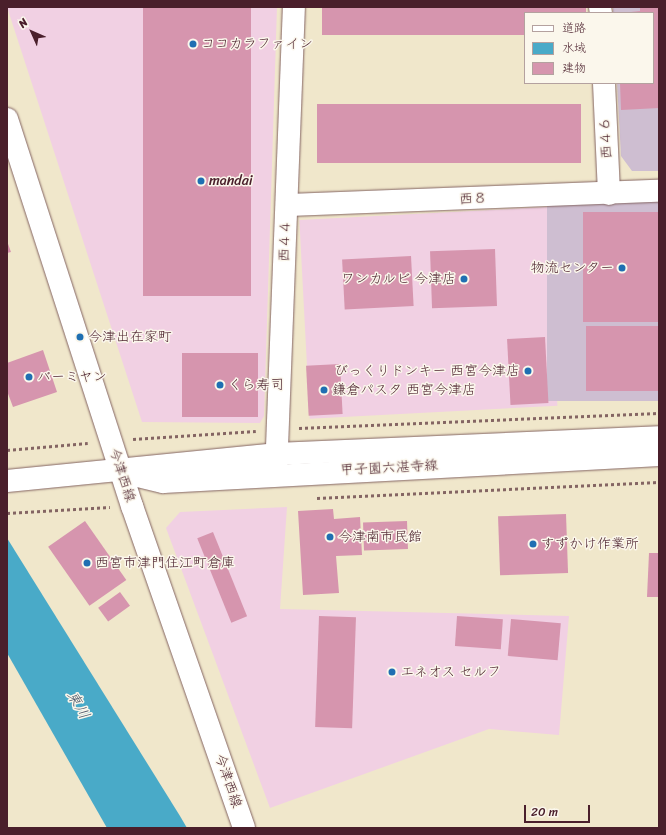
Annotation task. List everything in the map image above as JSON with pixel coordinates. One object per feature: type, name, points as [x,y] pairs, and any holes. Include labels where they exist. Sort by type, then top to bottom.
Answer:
[{"type":"street","name":"西４４","points":[[276,464],[294,7]]},
{"type":"street","name":"西４６","points":[[604,84],[609,194]]},
{"type":"street","name":"今津西線","points":[[7,119],[120,472],[244,828]]},
{"type":"street","name":"西８","points":[[287,205],[659,191]]},
{"type":"street","name":"甲子園六湛寺線","points":[[276,464],[659,437]]},
{"type":"street","name":"甲子園六湛寺線","points":[[7,481],[120,472],[159,463],[276,464],[659,455]]},
{"type":"path","points":[[308,498],[659,482]]},
{"type":"path","points":[[7,513],[132,506]]},
{"type":"shaded area","points":[[7,7],[277,7],[264,416],[260,423],[142,422]]},
{"type":"shaded area","points":[[613,7],[659,7],[659,171],[632,171],[621,156],[617,84],[654,84],[654,12],[613,12]]},
{"type":"shaded area","points":[[547,201],[659,201],[659,401],[547,401]]},
{"type":"shaded area","points":[[547,207],[557,406],[310,419],[299,220]]},
{"type":"shaded area","name":"エネオス セルフ","points":[[287,507],[280,609],[569,616],[559,735],[489,729],[270,808],[166,528],[180,512]]},
{"type":"water","name":"東川","points":[[7,538],[187,828],[107,828],[7,653]]},
{"type":"building","points":[[143,7],[251,7],[251,296],[143,296]]},
{"type":"building","points":[[322,7],[586,7],[586,12],[524,12],[524,35],[322,35]]},
{"type":"building","points":[[640,7],[659,7],[659,108],[621,110],[620,84],[654,84],[654,12],[631,12],[640,11]]},
{"type":"building","points":[[317,104],[581,104],[581,163],[317,163]]},
{"type":"building","name":"物流センター","points":[[583,212],[659,212],[659,322],[583,322]]},
{"type":"building","points":[[7,241],[11,252],[7,253]]},
{"type":"building","name":"ワンカルビ 今津店","points":[[495,249],[497,306],[432,308],[430,251]]},
{"type":"building","points":[[411,256],[414,306],[345,310],[342,260]]},
{"type":"building","points":[[586,326],[659,326],[659,391],[586,391]]},
{"type":"building","name":"びっくりドンキー 西宮今津店","points":[[545,337],[548,403],[511,405],[507,339]]},
{"type":"building","name":"バーミヤン","points":[[43,350],[57,392],[13,407],[7,391],[7,363]]},
{"type":"building","name":"くら寿司","points":[[182,353],[258,353],[258,417],[182,417]]},
{"type":"building","name":"鎌倉パスタ 西宮今津店","points":[[340,364],[343,414],[309,416],[306,366]]},
{"type":"building","name":"今津南市民館","points":[[333,509],[334,519],[360,517],[362,555],[336,556],[339,593],[303,595],[298,511]]},
{"type":"building","name":"すずかけ作業所","points":[[566,514],[568,573],[500,575],[498,516]]},
{"type":"building","name":"西宮市津門住江町倉庫","points":[[85,521],[126,580],[89,606],[48,547]]},
{"type":"building","points":[[407,521],[408,549],[364,551],[363,523]]},
{"type":"building","points":[[213,532],[247,616],[231,623],[197,538]]},
{"type":"building","points":[[649,553],[659,553],[659,597],[647,597]]},
{"type":"building","points":[[120,592],[130,606],[108,622],[98,608]]},
{"type":"building","points":[[319,616],[356,617],[352,728],[315,727]]},
{"type":"building","points":[[457,616],[503,619],[501,649],[455,646]]},
{"type":"building","points":[[511,619],[561,623],[558,660],[508,656]]},
{"type":"place","name":"ココカラファイン","points":[[193,44]]},
{"type":"place","name":"mandai","points":[[201,181]]},
{"type":"place","name":"物流センター","points":[[622,268]]},
{"type":"place","name":"ワンカルビ 今津店","points":[[464,279]]},
{"type":"place","name":"今津出在家町","points":[[80,337]]},
{"type":"place","name":"びっくりドンキー 西宮今津店","points":[[528,371]]},
{"type":"place","name":"バーミヤン","points":[[29,377]]},
{"type":"place","name":"くら寿司","points":[[220,385]]},
{"type":"place","name":"鎌倉パスタ 西宮今津店","points":[[324,390]]},
{"type":"place","name":"今津南市民館","points":[[330,537]]},
{"type":"place","name":"すずかけ作業所","points":[[533,544]]},
{"type":"place","name":"西宮市津門住江町倉庫","points":[[87,563]]},
{"type":"place","name":"エネオス セルフ","points":[[392,672]]}]
